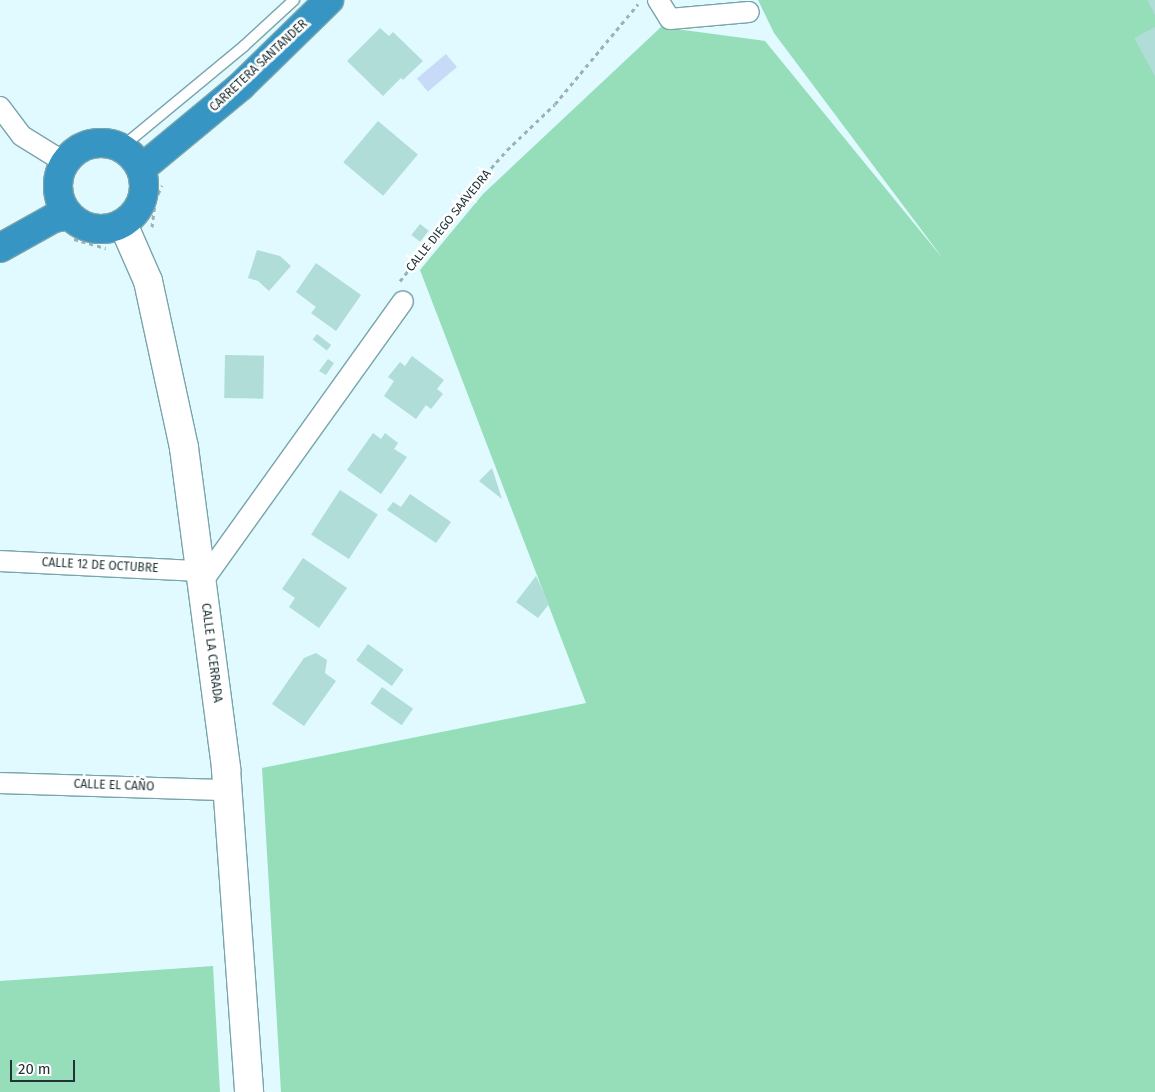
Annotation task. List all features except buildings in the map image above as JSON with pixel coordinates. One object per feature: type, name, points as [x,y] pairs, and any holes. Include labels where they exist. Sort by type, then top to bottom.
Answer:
[{"type":"highway","name":"CARRETERA SANTANDER","points":[[153,172],[329,0]]},
{"type":"highway","points":[[100,142],[122,147],[153,172],[145,182],[144,197],[138,210],[123,224],[104,230],[91,228],[79,223],[70,227],[58,189],[59,175],[64,162],[74,152],[86,145],[100,142]]},
{"type":"highway","points":[[0,248],[54,218],[70,227]]},
{"type":"street","points":[[658,0],[670,19],[748,12]]},
{"type":"street","points":[[0,107],[22,136],[64,162]]},
{"type":"street","name":"CALLE LA CERRADA","points":[[123,224],[148,281],[184,448],[227,790],[249,1092]]},
{"type":"street","points":[[201,576],[402,301]]},
{"type":"street","name":"CALLE 12 DE OCTUBRE","points":[[0,561],[201,576]]},
{"type":"street","name":"CALLE EL CAÑO","points":[[0,783],[227,790]]},
{"type":"lane","name":"CARRETERA SANTANDER","points":[[122,147],[244,46],[294,0]]},
{"type":"path","name":"CALLE DIEGO SAAVEDRA","points":[[402,301],[398,283],[470,192],[507,150],[555,104],[642,0]]},
{"type":"path","points":[[152,232],[155,201],[153,172]]},
{"type":"path","points":[[70,227],[108,250]]},
{"type":"green space","points":[[758,0],[1155,0],[1155,1092],[281,1092],[262,768],[586,703],[420,270],[483,194],[661,27],[765,41],[944,260],[774,33]]},
{"type":"green space","points":[[213,966],[220,1092],[0,1092],[0,981]]},
{"type":"water","points":[[446,54],[457,67],[428,91],[417,78]]}]
